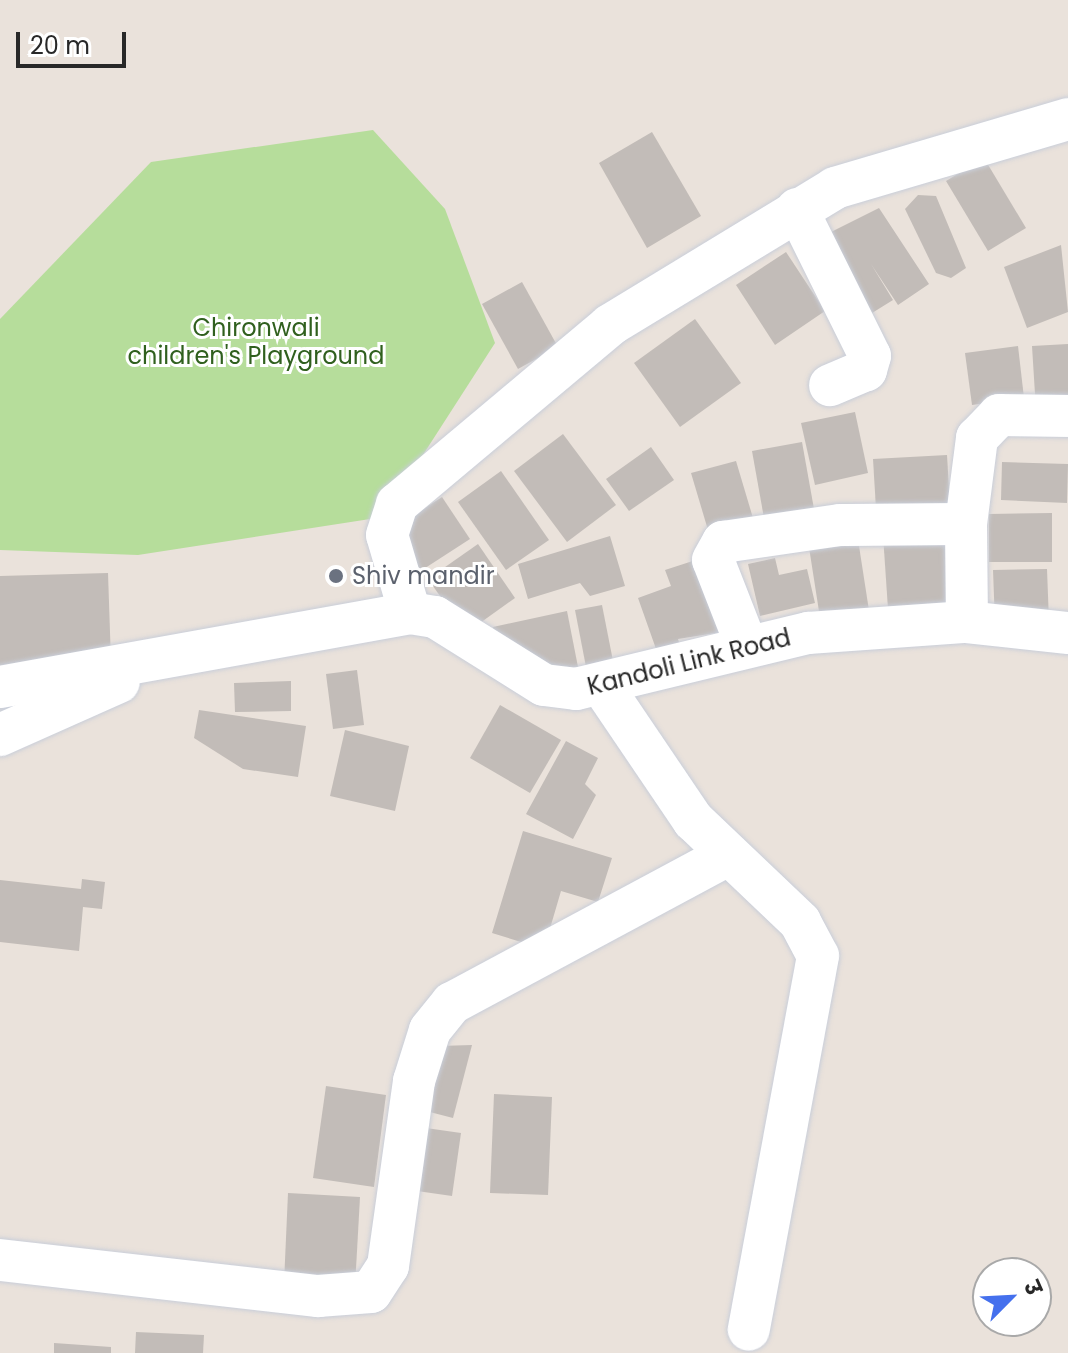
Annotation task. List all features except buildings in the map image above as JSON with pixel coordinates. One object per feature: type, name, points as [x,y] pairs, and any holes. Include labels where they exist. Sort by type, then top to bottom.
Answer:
[{"type":"street","points":[[410,613],[387,535],[397,504],[610,325],[835,188],[1066,125]]},
{"type":"street","points":[[797,209],[870,356],[866,370],[830,385]]},
{"type":"street","points":[[967,622],[966,524],[977,438],[987,423],[999,415],[1068,416]]},
{"type":"street","points":[[747,647],[713,560],[723,542],[840,525],[966,524]]},
{"type":"street","name":"Kandoli Link Road","points":[[0,687],[410,613],[435,617],[544,685],[603,687],[808,633],[967,622],[1068,633]]},
{"type":"street","points":[[0,735],[182,654]]},
{"type":"street","points":[[603,687],[693,820],[726,856],[800,922],[818,956],[749,1330]]},
{"type":"street","points":[[0,1260],[318,1296],[371,1292],[388,1266],[414,1081],[430,1030],[474,985],[726,856]]},
{"type":"green space","name":"Chironwali children's Playground","points":[[373,130],[445,209],[495,343],[383,517],[138,555],[0,550],[0,319],[151,162]]},
{"type":"place","name":"Shiv mandir","points":[[336,576]]}]
